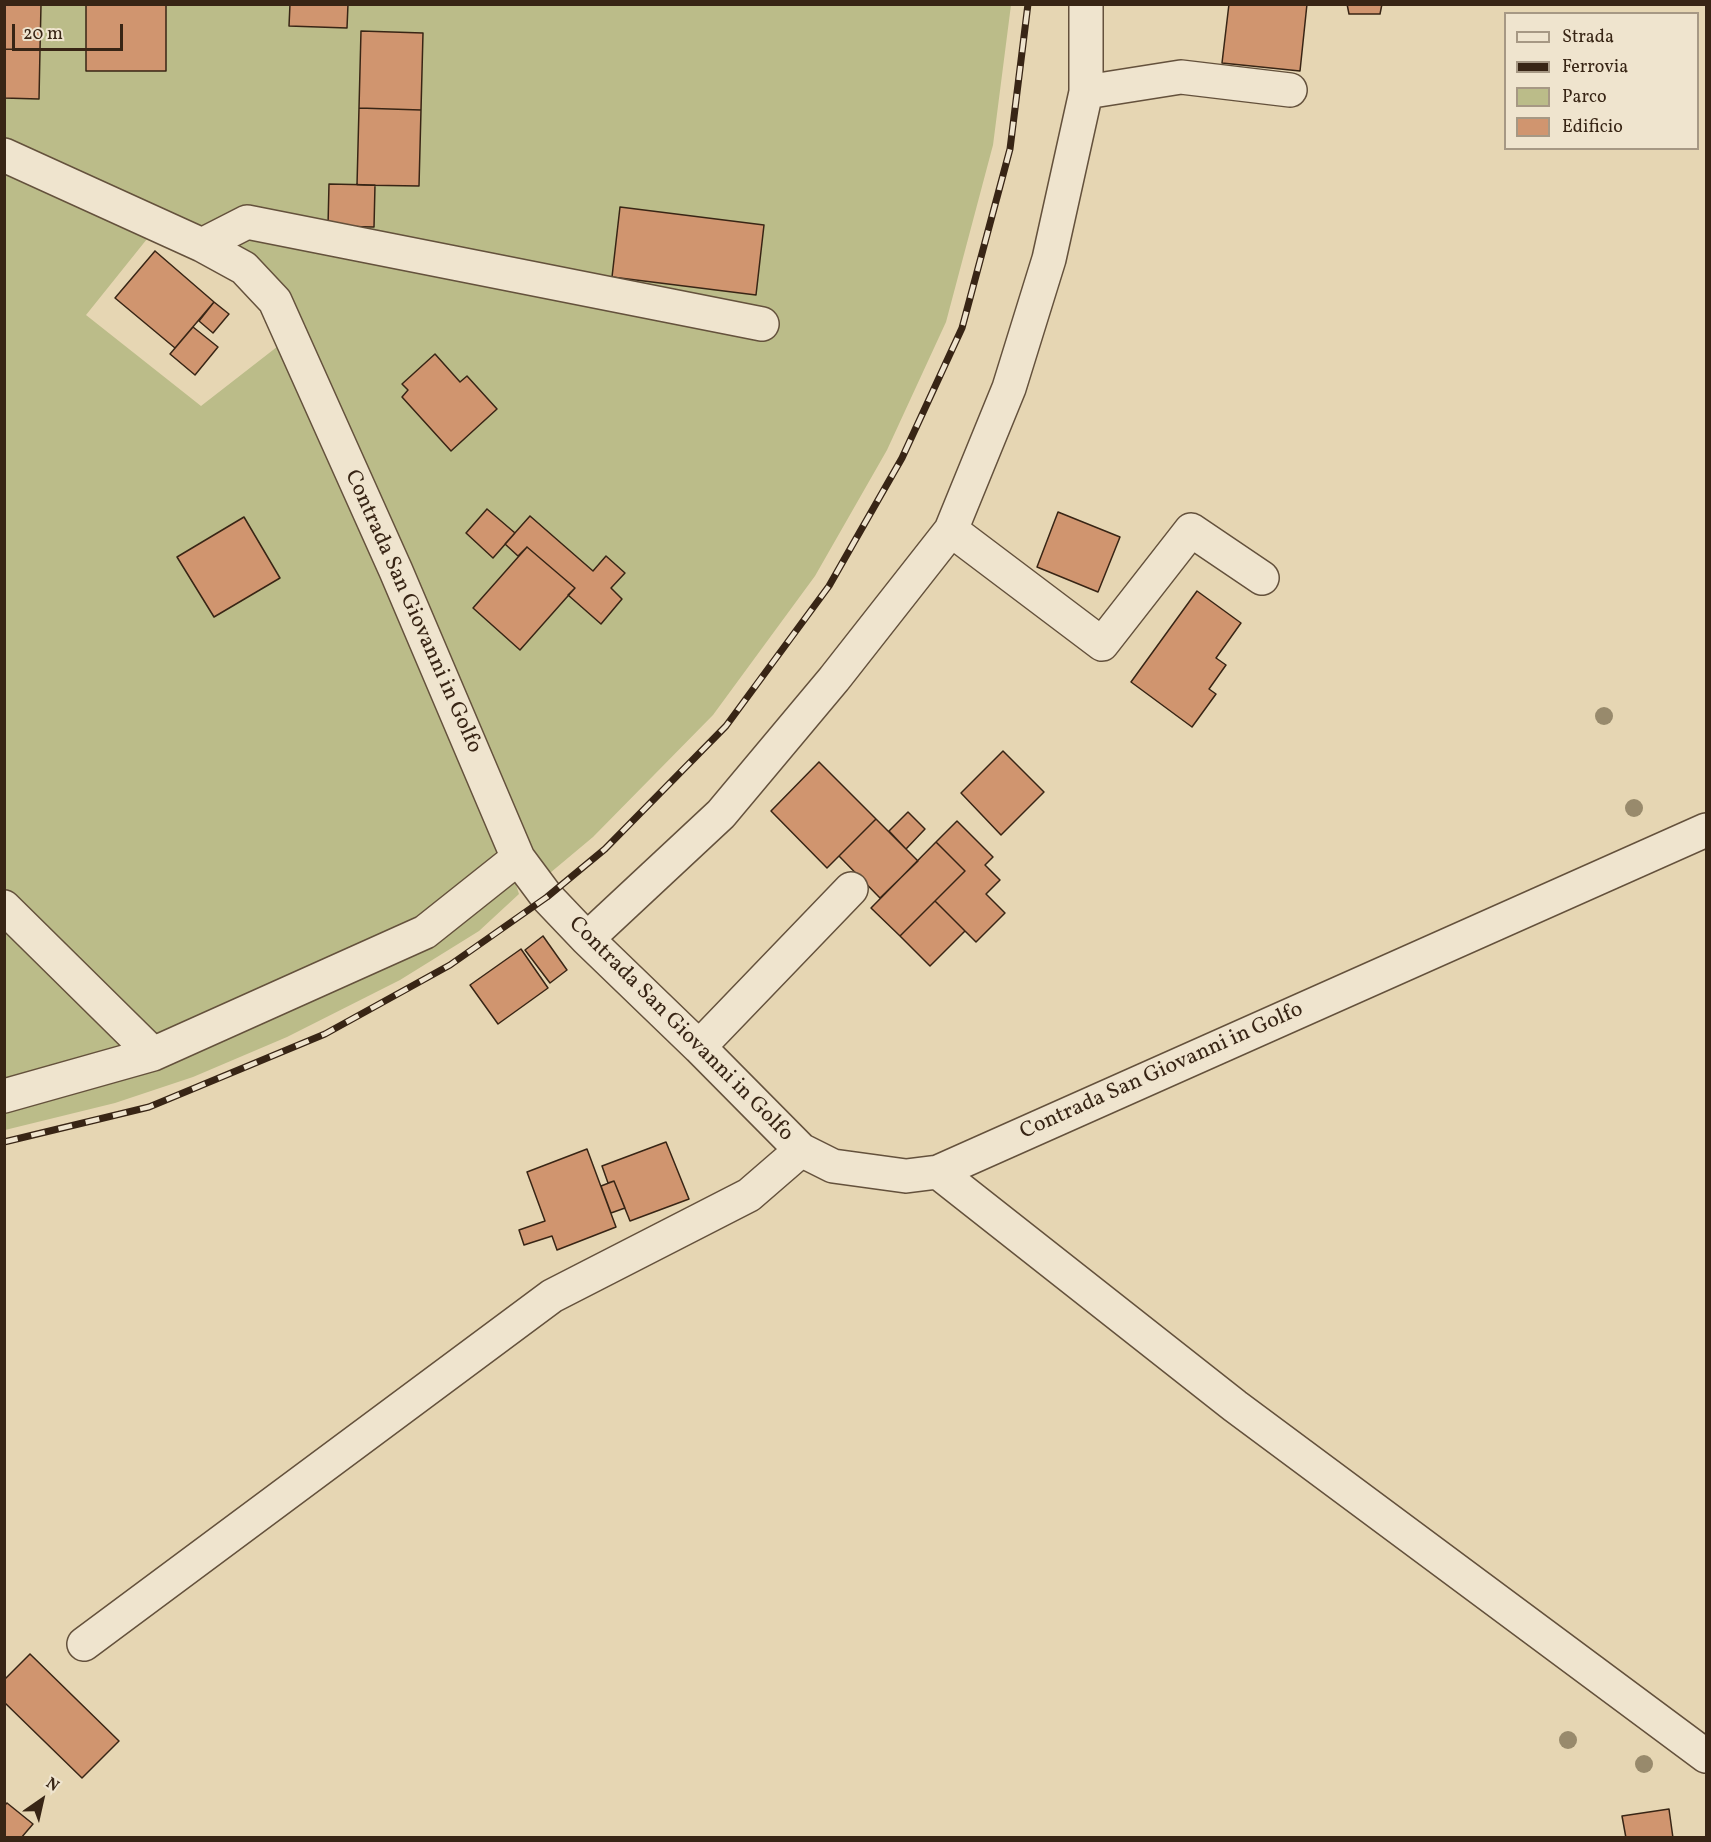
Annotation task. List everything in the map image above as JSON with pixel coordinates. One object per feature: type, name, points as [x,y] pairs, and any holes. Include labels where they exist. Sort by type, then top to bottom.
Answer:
[{"type":"street","points":[[587,939],[721,814],[834,679],[951,530],[1009,388],[1049,259],[1086,92],[1086,4]]},
{"type":"street","points":[[1086,92],[1181,76],[1290,90]]},
{"type":"street","name":"Contrada San Giovanni in Golfo","points":[[4,155],[202,245],[244,268],[275,301],[396,571],[518,858],[547,897],[587,939],[801,1150],[833,1166],[906,1176],[938,1172],[1707,830]]},
{"type":"street","points":[[202,245],[247,222],[762,324]]},
{"type":"street","points":[[951,530],[1102,644],[1191,530],[1262,578]]},
{"type":"street","points":[[4,1096],[153,1054],[424,932],[518,858]]},
{"type":"street","points":[[699,1047],[851,889]]},
{"type":"street","points":[[4,907],[153,1054]]},
{"type":"street","points":[[84,1644],[552,1296],[749,1196],[801,1150]]},
{"type":"street","points":[[938,1172],[1235,1406],[1707,1756]]},
{"type":"green space","points":[[5,5],[1011,5],[993,145],[946,322],[887,450],[815,576],[713,715],[593,837],[544,878],[276,287],[5,145]]},
{"type":"green space","points":[[5,168],[151,234],[86,315],[201,406],[282,343],[505,851],[519,894],[479,931],[400,980],[287,1037],[193,1077],[115,1103],[5,1130]]},
{"type":"building","points":[[4,4],[41,5],[40,50],[4,49]]},
{"type":"building","points":[[86,4],[166,4],[166,71],[86,71]]},
{"type":"building","points":[[290,4],[348,4],[347,28],[289,26]]},
{"type":"building","points":[[1229,4],[1307,4],[1300,71],[1222,63]]},
{"type":"building","points":[[1347,4],[1382,4],[1380,14],[1349,14]]},
{"type":"building","points":[[361,31],[423,33],[421,110],[359,108]]},
{"type":"building","points":[[4,49],[40,50],[39,99],[4,98]]},
{"type":"building","points":[[359,108],[421,110],[419,186],[357,185]]},
{"type":"building","points":[[329,184],[375,185],[374,227],[328,226]]},
{"type":"building","points":[[620,207],[764,225],[756,295],[612,277]]},
{"type":"building","points":[[155,251],[214,302],[175,348],[115,298]]},
{"type":"building","points":[[214,302],[229,314],[213,333],[199,321]]},
{"type":"building","points":[[193,327],[218,347],[195,375],[170,354]]},
{"type":"building","points":[[435,354],[460,382],[467,376],[497,409],[451,451],[402,397],[408,390],[402,384]]},
{"type":"building","points":[[487,509],[515,533],[493,558],[466,533]]},
{"type":"building","points":[[1058,512],[1120,537],[1098,592],[1037,567]]},
{"type":"building","points":[[530,516],[593,571],[606,556],[625,573],[611,588],[622,599],[601,624],[568,595],[575,588],[527,547],[518,556],[505,544]]},
{"type":"building","points":[[244,517],[280,578],[214,617],[177,557]]},
{"type":"building","points":[[527,547],[575,588],[520,650],[473,608]]},
{"type":"building","points":[[1197,591],[1241,623],[1216,658],[1226,665],[1209,689],[1216,694],[1192,727],[1131,682]]},
{"type":"building","points":[[1003,751],[1044,792],[1001,835],[961,793]]},
{"type":"building","points":[[819,762],[876,819],[827,868],[771,811]]},
{"type":"building","points":[[908,812],[925,829],[906,849],[889,831]]},
{"type":"building","points":[[876,819],[918,861],[880,898],[839,856]]},
{"type":"building","points":[[957,821],[993,857],[985,865],[1000,880],[986,894],[1005,913],[976,942],[935,901],[965,871],[936,842]]},
{"type":"building","points":[[936,842],[965,871],[900,936],[871,908]]},
{"type":"building","points":[[935,901],[965,931],[930,966],[900,936]]},
{"type":"building","points":[[543,936],[567,970],[550,983],[525,950]]},
{"type":"building","points":[[521,949],[548,988],[498,1024],[470,985]]},
{"type":"building","points":[[666,1142],[689,1199],[630,1221],[614,1181],[608,1183],[602,1166]]},
{"type":"building","points":[[587,1149],[616,1227],[557,1250],[552,1236],[524,1245],[519,1230],[545,1221],[527,1172]]},
{"type":"building","points":[[614,1181],[625,1208],[611,1213],[601,1186]]},
{"type":"building","points":[[30,1654],[119,1741],[82,1778],[4,1702],[4,1680]]},
{"type":"building","points":[[7,1803],[33,1824],[21,1838],[4,1838],[4,1806]]},
{"type":"building","points":[[1669,1809],[1673,1838],[1626,1838],[1622,1816]]},
{"type":"railway","points":[[4,1142],[149,1107],[325,1034],[450,965],[547,897],[605,849],[726,726],[829,586],[902,458],[962,328],[1010,149],[1028,4]]}]
